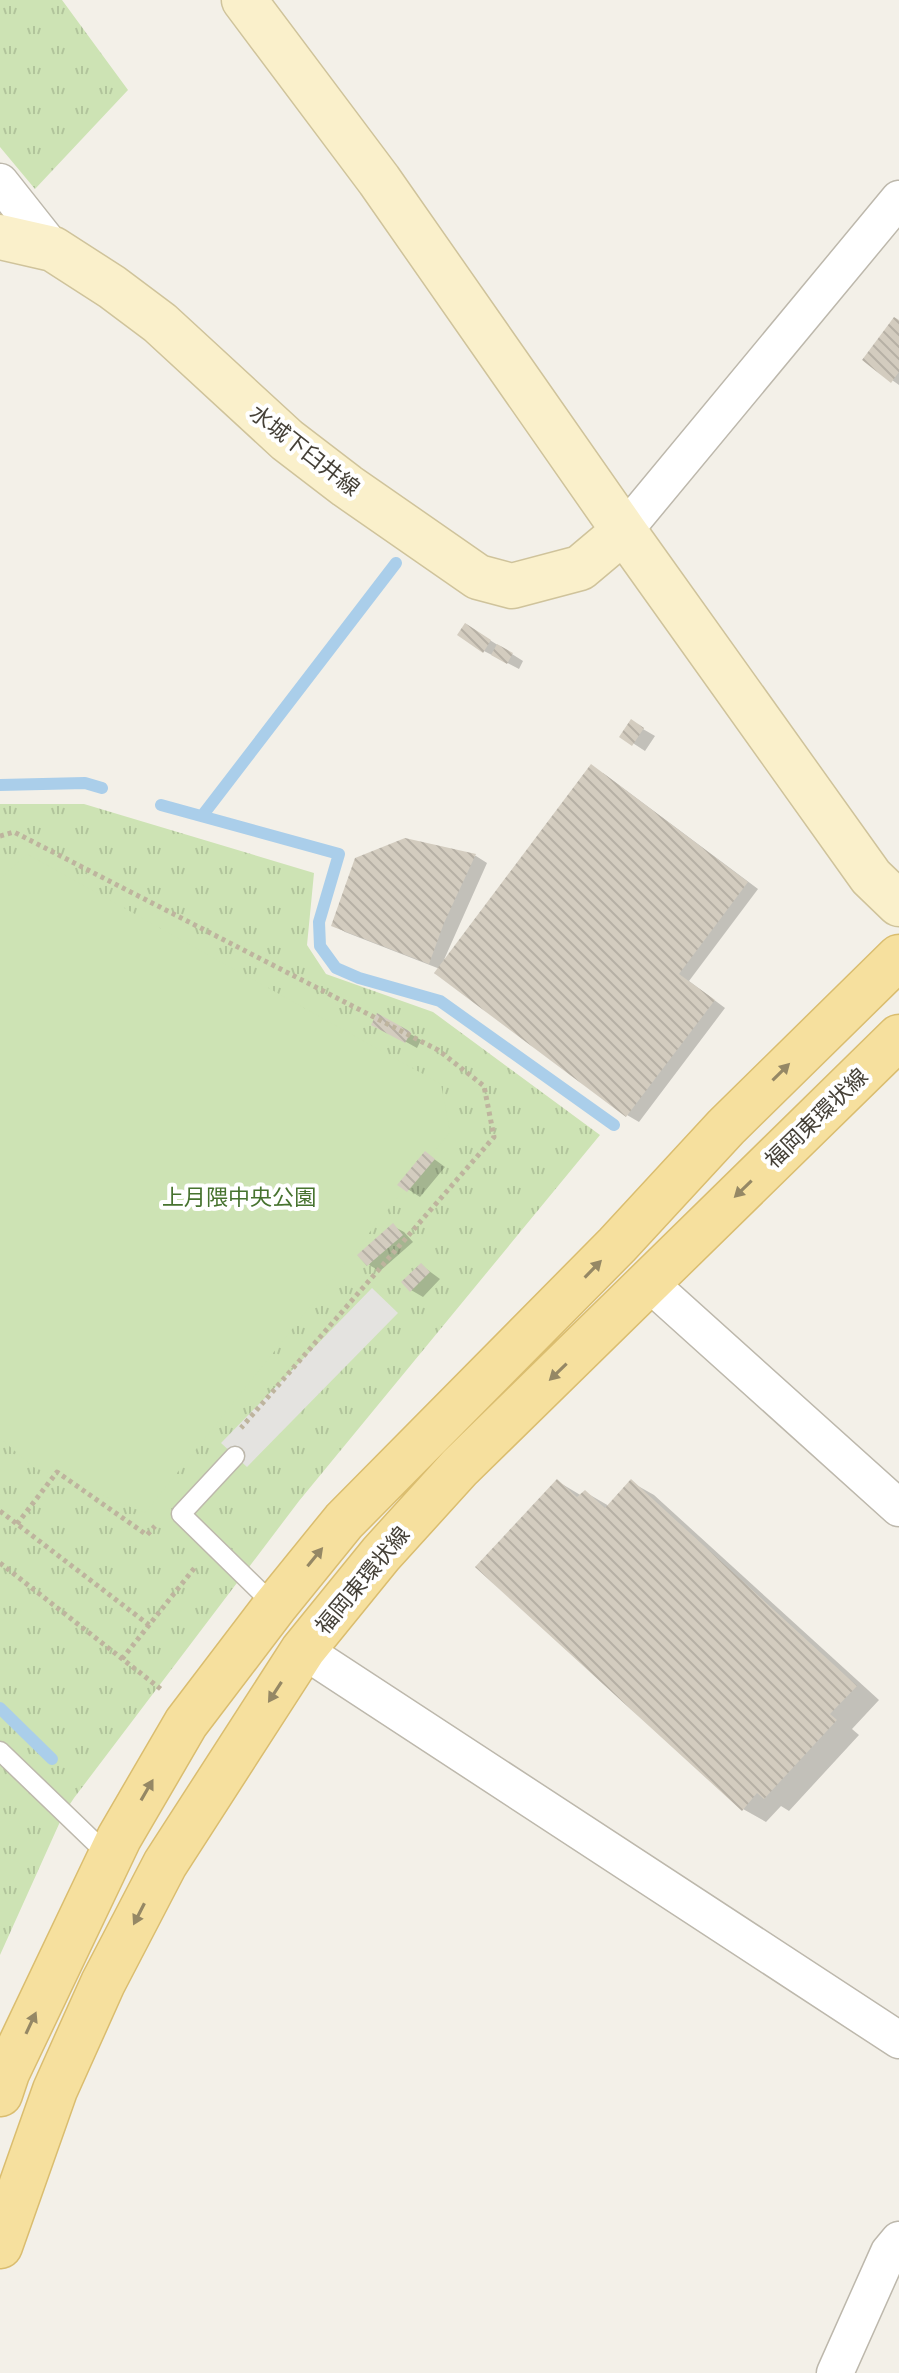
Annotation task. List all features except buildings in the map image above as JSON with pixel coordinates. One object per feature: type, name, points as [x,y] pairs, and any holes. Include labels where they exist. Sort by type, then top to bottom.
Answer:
[{"type":"main road","points":[[244,0],[379,180],[871,877],[899,904]]},
{"type":"main road","name":"水城下臼井線","points":[[0,237],[53,249],[112,287],[160,323],[287,440],[347,486],[478,577],[512,586],[580,568],[624,531]]},
{"type":"main road","points":[[0,2094],[7,2073],[110,1857],[186,1723],[275,1606],[344,1521],[617,1245],[726,1127],[899,957]]},
{"type":"main road","name":"福岡東環状線","points":[[0,2246],[55,2090],[103,1983],[165,1864],[303,1650],[381,1554],[459,1468],[899,1037]]},
{"type":"street","points":[[0,182],[53,249]]},
{"type":"street","points":[[624,531],[899,199]]},
{"type":"street","points":[[648,1282],[899,1508]]},
{"type":"street","points":[[303,1650],[899,2040]]},
{"type":"street","points":[[835,2373],[889,2252],[899,2240]]},
{"type":"lane","points":[[233,1447],[181,1514],[275,1606]]},
{"type":"lane","points":[[0,1751],[110,1857]]},
{"type":"path","points":[[0,836],[14,832],[424,1042],[484,1086],[494,1137],[233,1447]]},
{"type":"path","points":[[17,1524],[57,1472],[147,1535],[158,1522]]},
{"type":"path","points":[[0,1511],[149,1625]]},
{"type":"path","points":[[122,1659],[203,1557]]},
{"type":"path","points":[[0,1563],[169,1695]]},
{"type":"green space","points":[[0,0],[62,0],[128,90],[35,189],[0,147]]},
{"type":"green space","name":"上月隈中央公園","points":[[0,804],[84,804],[314,873],[307,945],[326,974],[433,1012],[600,1135],[299,1501],[74,1798],[64,1813],[0,1955]]},
{"type":"green space","points":[[27,854],[441,1084],[450,1132],[145,1513],[33,1467],[0,1438],[0,879]]},
{"type":"shaded area","points":[[372,1288],[398,1313],[247,1467],[221,1443]]},
{"type":"waterway","points":[[202,816],[396,563]]},
{"type":"waterway","points":[[0,785],[85,783],[102,788]]},
{"type":"waterway","points":[[161,805],[339,854],[319,922],[320,946],[336,968],[359,978],[440,1001],[614,1125]]},
{"type":"waterway","points":[[0,1708],[52,1759]]}]
